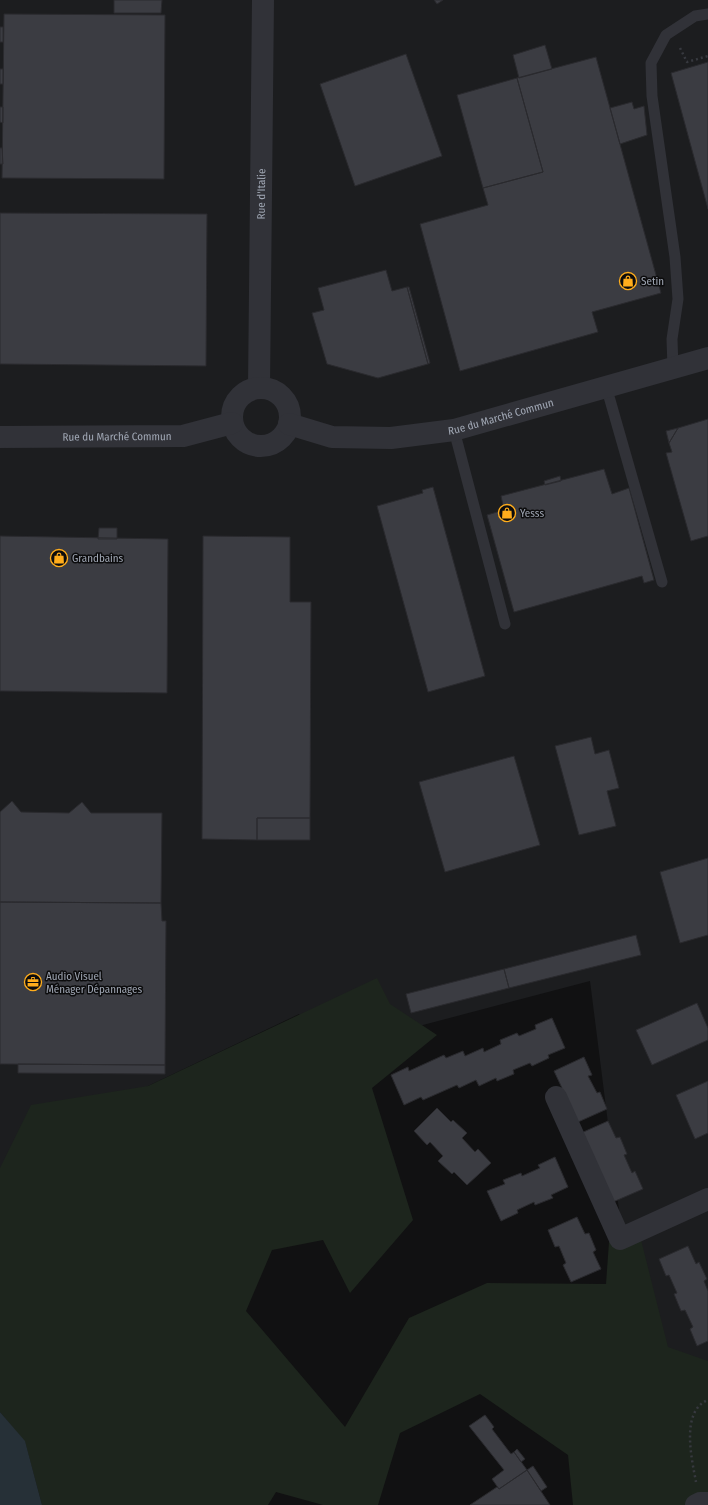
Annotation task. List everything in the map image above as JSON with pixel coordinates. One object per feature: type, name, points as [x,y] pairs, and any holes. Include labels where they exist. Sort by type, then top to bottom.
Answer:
[{"type":"street","name":"Rue d'Italie","points":[[259,388],[263,0]]},
{"type":"street","name":"Rue du Marché Commun","points":[[289,424],[332,437],[391,438],[454,430],[708,358]]},
{"type":"street","points":[[259,388],[276,392],[283,398],[288,406],[289,424],[285,432],[278,440],[270,444],[260,446],[250,444],[242,439],[236,432],[232,423],[232,413],[235,403],[249,390],[259,388]]},
{"type":"street","name":"Rue du Marché Commun","points":[[0,437],[183,436],[232,423]]},
{"type":"street","points":[[556,1097],[620,1239],[708,1199]]},
{"type":"lane","points":[[673,368],[672,340],[678,299],[675,257],[652,96],[651,63],[666,35],[695,16],[708,14]]},
{"type":"lane","points":[[606,386],[662,582]]},
{"type":"lane","points":[[454,430],[504,624]]},
{"type":"path","points":[[672,31],[686,62],[708,56]]},
{"type":"path","points":[[701,1504],[689,1440],[693,1416],[703,1402],[708,1400]]},
{"type":"shaded area","points":[[0,0],[708,0],[708,1487],[628,1281],[590,981],[328,1050],[299,1014],[148,1086],[0,1179]]},
{"type":"shaded area","points":[[377,978],[390,1004],[437,1035],[372,1088],[413,1220],[350,1293],[323,1240],[272,1250],[246,1311],[345,1427],[409,1318],[487,1283],[606,1284],[609,1242],[637,1224],[668,1347],[708,1361],[708,1505],[573,1505],[568,1455],[480,1394],[400,1433],[378,1505],[323,1505],[276,1492],[268,1505],[42,1505],[25,1442],[0,1412],[0,1168],[31,1105],[148,1086]]},
{"type":"shaded area","points":[[0,1412],[25,1441],[42,1505],[0,1505]]},
{"type":"building","points":[[114,0],[162,0],[161,13],[114,13]]},
{"type":"building","points":[[434,0],[443,0],[437,4]]},
{"type":"building","points":[[4,14],[165,15],[164,179],[2,178]]},
{"type":"building","points":[[0,27],[3,27],[3,42],[0,42]]},
{"type":"building","points":[[545,45],[552,69],[519,78],[513,55]]},
{"type":"building","points":[[406,54],[442,156],[355,186],[320,84]]},
{"type":"building","points":[[596,57],[661,293],[592,312],[598,332],[460,371],[420,224],[488,205],[483,188],[543,172],[517,78]]},
{"type":"building","points":[[708,62],[708,209],[671,73]]},
{"type":"building","points":[[0,69],[3,69],[3,84],[0,84]]},
{"type":"building","points":[[517,78],[543,172],[483,188],[457,95]]},
{"type":"building","points":[[632,102],[634,109],[644,106],[647,135],[620,144],[610,108]]},
{"type":"building","points":[[0,107],[3,107],[3,123],[0,122]]},
{"type":"building","points":[[0,148],[2,148],[3,164],[0,164]]},
{"type":"building","points":[[0,213],[207,214],[206,366],[0,364]]},
{"type":"building","points":[[386,270],[392,291],[407,287],[428,364],[378,378],[327,364],[312,313],[324,310],[318,288]]},
{"type":"building","points":[[407,287],[409,287],[430,363],[428,364]]},
{"type":"building","points":[[708,419],[708,536],[691,541],[666,453],[672,452],[669,443],[678,428]]},
{"type":"building","points":[[678,428],[669,443],[666,431]]},
{"type":"building","points":[[604,469],[612,494],[629,488],[654,580],[644,583],[642,576],[514,612],[487,515],[504,510],[501,496]]},
{"type":"building","points":[[560,476],[561,481],[545,485],[544,481]]},
{"type":"building","points":[[433,487],[485,676],[428,692],[377,506],[423,493],[422,490]]},
{"type":"building","points":[[99,528],[117,528],[117,539],[98,539]]},
{"type":"building","points":[[0,536],[168,539],[167,693],[0,691]]},
{"type":"building","points":[[203,536],[290,537],[290,602],[311,602],[310,818],[257,818],[257,840],[202,839]]},
{"type":"building","points":[[591,737],[595,754],[609,750],[619,788],[607,791],[616,826],[579,835],[555,746]]},
{"type":"building","points":[[514,756],[540,845],[445,872],[419,782]]},
{"type":"building","points":[[12,801],[21,812],[69,813],[82,802],[91,813],[162,813],[161,903],[0,902],[0,812]]},
{"type":"building","points":[[257,818],[310,818],[310,840],[257,840]]},
{"type":"building","points":[[708,858],[708,935],[680,943],[660,872]]},
{"type":"building","points":[[0,902],[161,903],[162,921],[166,921],[165,1065],[0,1064]]},
{"type":"building","points":[[636,935],[641,955],[509,988],[504,969]]},
{"type":"building","points":[[504,969],[509,988],[411,1013],[406,994]]},
{"type":"building","points":[[697,1003],[708,1028],[708,1040],[652,1065],[636,1030]]},
{"type":"building","points":[[552,1018],[565,1048],[548,1055],[549,1058],[532,1066],[530,1063],[513,1070],[514,1074],[497,1081],[496,1078],[479,1086],[476,1080],[459,1088],[457,1085],[423,1100],[421,1097],[404,1105],[391,1075],[408,1067],[409,1071],[444,1055],[446,1058],[463,1051],[465,1056],[483,1048],[484,1052],[501,1044],[500,1040],[517,1033],[519,1036],[536,1029],[535,1025]]},
{"type":"building","points":[[584,1057],[592,1075],[588,1076],[597,1093],[600,1092],[607,1109],[578,1122],[559,1089],[562,1088],[554,1071]]},
{"type":"building","points":[[18,1064],[165,1065],[165,1074],[18,1073]]},
{"type":"building","points":[[708,1081],[708,1133],[695,1139],[676,1095]]},
{"type":"building","points":[[437,1108],[451,1122],[453,1120],[467,1133],[462,1138],[475,1152],[478,1149],[491,1163],[467,1185],[454,1172],[452,1174],[438,1161],[443,1156],[430,1142],[427,1145],[414,1131]]},
{"type":"building","points":[[608,1121],[616,1138],[620,1137],[627,1154],[624,1155],[632,1173],[635,1171],[643,1189],[613,1202],[579,1134]]},
{"type":"building","points":[[555,1157],[568,1187],[551,1195],[553,1198],[535,1205],[534,1202],[517,1210],[518,1213],[501,1221],[487,1191],[505,1184],[503,1180],[521,1173],[522,1176],[540,1168],[538,1165]]},
{"type":"building","points":[[577,1217],[585,1234],[589,1233],[596,1250],[593,1252],[601,1269],[571,1282],[563,1265],[566,1263],[559,1246],[555,1247],[548,1230]]},
{"type":"building","points":[[688,1246],[696,1264],[699,1262],[707,1279],[704,1281],[708,1291],[708,1341],[697,1346],[690,1329],[693,1327],[685,1310],[681,1311],[674,1294],[677,1293],[669,1275],[666,1276],[659,1259]]},
{"type":"building","points":[[485,1415],[494,1427],[492,1429],[511,1454],[514,1452],[527,1470],[499,1489],[492,1479],[504,1470],[469,1426]]},
{"type":"building","points":[[517,1449],[525,1459],[521,1462],[514,1452]]},
{"type":"building","points":[[533,1466],[547,1487],[541,1491],[527,1470]]},
{"type":"building","points":[[527,1470],[550,1505],[470,1505],[497,1487],[499,1489]]},
{"type":"place","name":"Setin","points":[[628,281]]},
{"type":"place","name":"Yesss","points":[[507,513]]},
{"type":"place","name":"Grandbains","points":[[59,558]]},
{"type":"place","name":"Audio Visuel Ménager Dépannages","points":[[33,982]]}]
